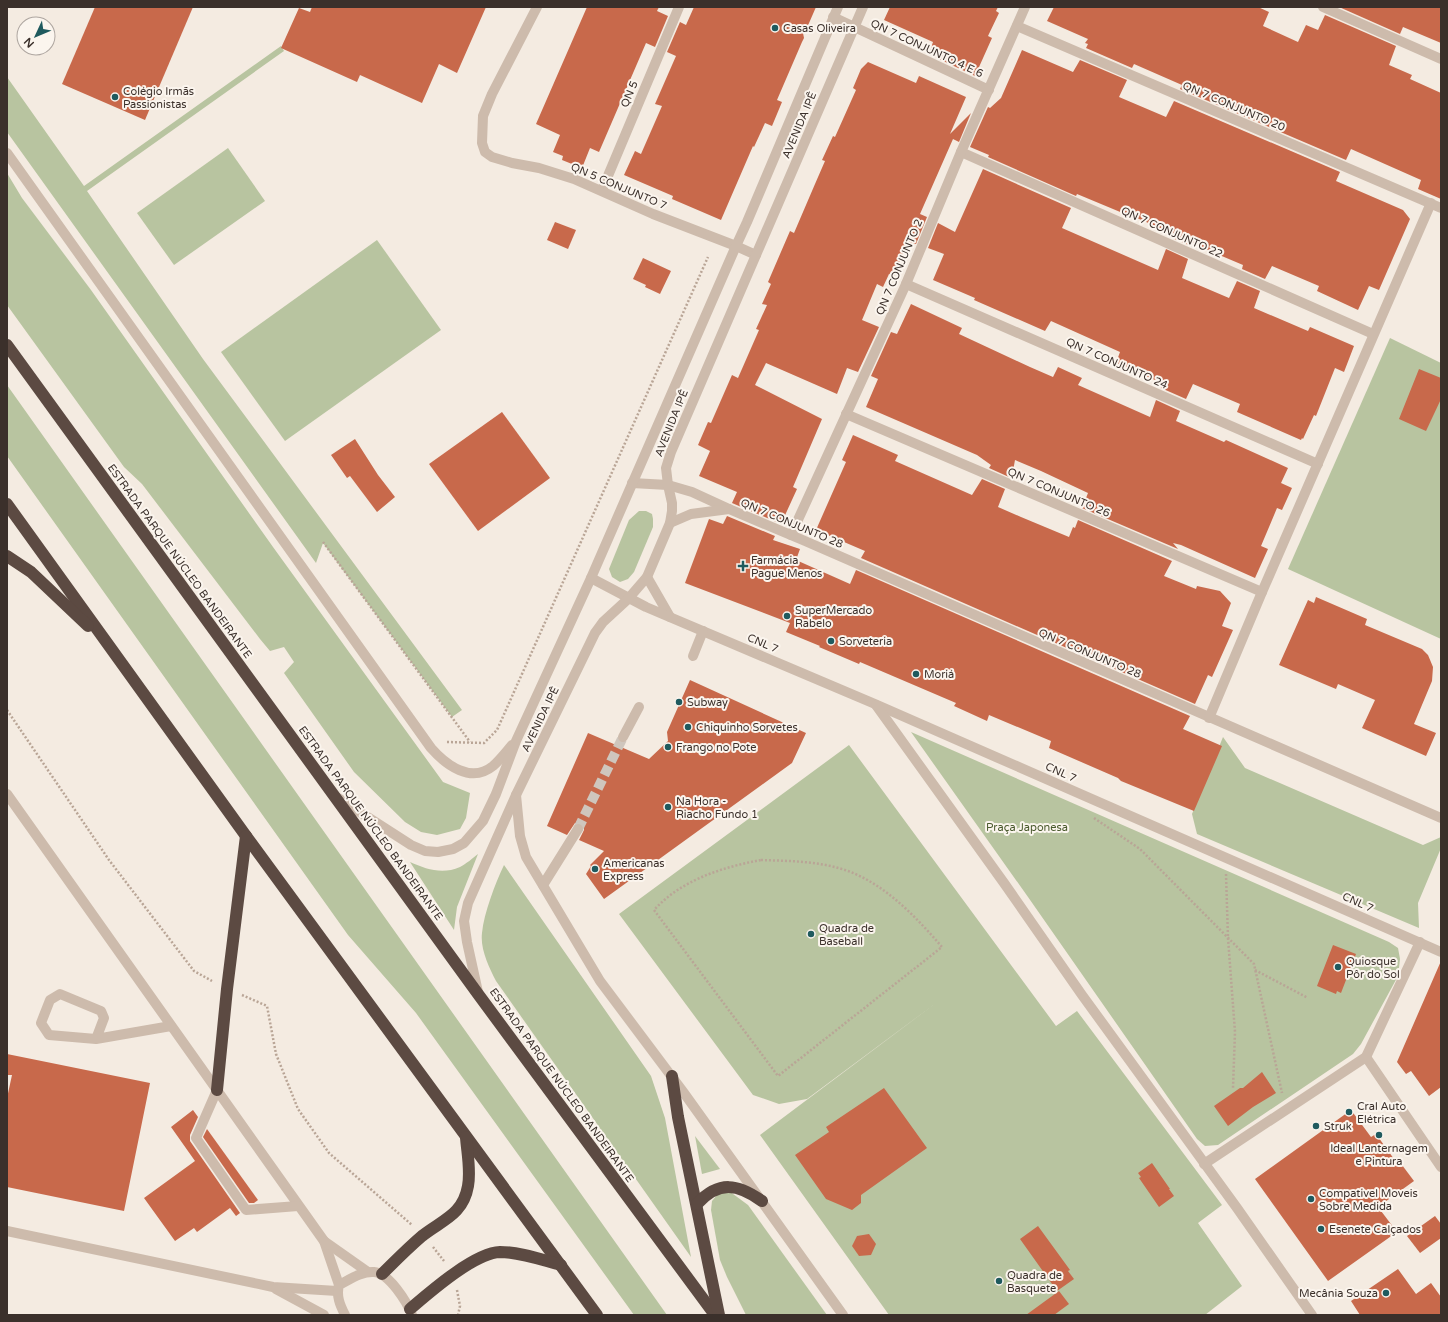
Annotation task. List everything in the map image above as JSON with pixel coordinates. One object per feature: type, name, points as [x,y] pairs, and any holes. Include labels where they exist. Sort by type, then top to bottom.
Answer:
[{"type":"highway","name":"ESTRADA PARQUE NÚCLEO BANDEIRANTE","points":[[7,345],[478,994],[715,1315]]},
{"type":"highway","points":[[7,504],[246,836],[597,1315]]},
{"type":"highway","points":[[7,556],[31,572],[109,646]]},
{"type":"highway","points":[[216,1090],[246,836]]},
{"type":"highway","points":[[672,1076],[678,1117],[719,1315]]},
{"type":"highway","points":[[382,1274],[424,1235],[444,1222],[457,1211],[465,1197],[468,1185],[466,1137]]},
{"type":"highway","points":[[697,1204],[710,1193],[722,1188],[744,1190],[762,1201]]},
{"type":"highway","points":[[411,1312],[429,1294],[472,1262],[486,1255],[499,1252],[510,1252],[561,1265]]},
{"type":"street","name":"QN 5 CONJUNTO 7","points":[[537,7],[492,94],[483,116],[483,148],[492,157],[512,164],[539,168],[567,177],[602,190],[653,214],[756,255]]},
{"type":"street","name":"QN 5","points":[[602,190],[679,7]]},
{"type":"street","name":"AVENIDA IPÊ","points":[[337,798],[411,845],[425,851],[438,852],[452,849],[464,843],[483,821],[496,794],[516,741],[591,578],[747,222],[838,7]]},
{"type":"street","name":"AVENIDA IPÊ","points":[[478,994],[464,921],[468,903],[516,795],[595,633],[603,622],[628,599],[647,577],[670,523],[672,503],[666,468],[671,452],[863,7]]},
{"type":"street","name":"QN 7 CONJUNTO 2","points":[[791,535],[906,284],[1025,7]]},
{"type":"street","points":[[1323,7],[1441,59]]},
{"type":"street","name":"QN 7 CONJUNTO 4 E 6","points":[[833,17],[989,90]]},
{"type":"street","name":"QN 7 CONJUNTO 20","points":[[1017,26],[1441,208]]},
{"type":"street","name":"QN 7 CONJUNTO 22","points":[[962,152],[1373,334]]},
{"type":"street","points":[[7,153],[431,748],[451,767],[462,772],[478,773],[492,766],[516,741]]},
{"type":"street","points":[[1210,718],[1262,592],[1431,203]]},
{"type":"street","name":"QN 7 CONJUNTO 24","points":[[906,284],[1318,464]]},
{"type":"street","name":"QN 7 CONJUNTO 26","points":[[846,414],[1262,592]]},
{"type":"street","name":"QN 7 CONJUNTO 28","points":[[632,483],[668,485],[701,495],[729,509],[1441,818]]},
{"type":"street","name":"QN 7 CONJUNTO 28","points":[[670,523],[691,514],[729,509]]},
{"type":"street","points":[[647,577],[670,617]]},
{"type":"street","name":"CNL 7","points":[[591,578],[628,599],[875,704],[1441,952]]},
{"type":"street","points":[[693,656],[703,631]]},
{"type":"street","points":[[875,704],[1008,888],[1082,995],[1237,1208],[1312,1315]]},
{"type":"street","points":[[623,737],[639,706]]},
{"type":"street","points":[[7,794],[324,1241],[368,1272]]},
{"type":"street","points":[[516,795],[520,836],[526,857],[600,981],[672,1076],[843,1315]]},
{"type":"street","points":[[543,886],[578,829]]},
{"type":"street","points":[[1204,1164],[1366,1057],[1420,942]]},
{"type":"street","points":[[96,1039],[104,1018],[101,1011],[60,994],[50,1000],[41,1023],[49,1035],[96,1039],[171,1026]]},
{"type":"street","points":[[1366,1057],[1441,1167]]},
{"type":"street","points":[[216,1090],[196,1138],[246,1210],[298,1206]]},
{"type":"street","points":[[7,1231],[273,1287],[338,1288],[354,1277],[368,1272],[373,1272],[382,1274],[402,1296],[411,1312]]},
{"type":"street","points":[[324,1241],[338,1288],[339,1302],[345,1315]]},
{"type":"street","points":[[273,1287],[324,1315]]},
{"type":"path","points":[[431,748],[444,742],[484,743],[498,730],[708,257]]},
{"type":"path","points":[[323,542],[470,742]]},
{"type":"path","points":[[1091,816],[1140,849],[1254,964],[1284,1100]]},
{"type":"path","points":[[761,860],[809,862],[848,871],[863,877],[888,893],[911,914],[942,947],[778,1076],[654,910],[660,902],[694,880],[727,867],[761,860]]},
{"type":"path","points":[[1226,871],[1228,938],[1235,1032],[1233,1088]]},
{"type":"path","points":[[1255,970],[1308,998]]},
{"type":"green space","points":[[281,46],[284,51],[87,191],[203,359],[462,710],[452,717],[323,543],[316,563],[7,132],[7,77],[84,186]]},
{"type":"green space","points":[[228,148],[265,201],[174,265],[137,213]]},
{"type":"green space","points":[[7,173],[22,198],[91,290],[273,547],[443,782],[470,793],[466,818],[460,829],[437,835],[421,832],[405,822],[354,772],[284,673],[294,662],[284,647],[270,651],[260,639],[142,484],[124,467],[7,305]]},
{"type":"green space","points":[[377,240],[441,330],[285,441],[221,352]]},
{"type":"green space","points":[[1390,338],[1441,363],[1441,639],[1288,569]]},
{"type":"green space","points":[[7,385],[667,1315],[634,1315],[416,1013],[348,935],[7,456]]},
{"type":"green space","points":[[639,511],[646,511],[652,514],[653,527],[634,572],[628,579],[620,582],[612,577],[609,569],[629,520]]},
{"type":"green space","name":"Praça Japonesa","points":[[911,732],[1389,942],[1398,948],[1400,959],[1398,976],[1361,1044],[1353,1054],[1218,1145],[1205,1146],[1197,1139]]},
{"type":"green space","points":[[1223,737],[1245,768],[1423,845],[1441,837],[1441,848],[1418,903],[1419,928],[1197,834],[1192,814]]},
{"type":"green space","points":[[849,745],[1056,1026],[1077,1011],[1222,1205],[1198,1223],[1242,1286],[1205,1315],[889,1315],[760,1135],[936,1003],[807,1099],[779,1104],[753,1095],[619,914]]},
{"type":"green space","points":[[478,854],[457,907],[454,930],[410,862],[428,869],[447,871],[460,867]]},
{"type":"green space","points":[[504,865],[651,1076],[665,1118],[691,1257],[493,976],[482,945],[482,933],[490,899]]},
{"type":"green space","points":[[695,1136],[720,1169],[702,1174]]},
{"type":"green space","points":[[729,1191],[748,1205],[827,1315],[746,1315],[720,1260],[711,1210],[712,1201],[717,1195]]},
{"type":"building","points":[[95,7],[193,7],[145,120],[62,84]]},
{"type":"building","points":[[312,7],[486,7],[457,73],[439,64],[422,103],[360,75],[357,82],[281,48],[299,8],[310,12]]},
{"type":"building","points":[[587,7],[659,7],[657,11],[668,16],[655,47],[646,43],[599,152],[590,148],[582,168],[562,160],[563,156],[553,152],[560,135],[536,124]]},
{"type":"building","points":[[694,7],[816,7],[806,30],[803,33],[804,38],[777,100],[782,102],[772,126],[765,123],[754,147],[753,146],[721,220],[672,199],[673,196],[624,175],[635,151],[641,154],[662,106],[655,104],[676,56],[667,52],[680,22],[686,25]]},
{"type":"building","points":[[890,7],[998,7],[996,11],[999,13],[988,36],[992,38],[975,76],[937,58],[930,51],[933,42],[884,20]]},
{"type":"building","points":[[1054,7],[1258,7],[1269,12],[1263,26],[1298,42],[1306,25],[1318,30],[1325,15],[1396,46],[1389,65],[1412,75],[1410,79],[1441,93],[1441,199],[1418,189],[1421,180],[1351,149],[1346,160],[1180,89],[1182,85],[1134,64],[1132,68],[1086,48],[1088,44],[1085,43],[1088,39],[1047,21]]},
{"type":"building","points":[[1339,7],[1441,7],[1441,43],[1403,27],[1400,34]]},
{"type":"building","points":[[1022,50],[1073,72],[1080,60],[1127,80],[1119,97],[1166,117],[1174,101],[1340,172],[1336,181],[1403,210],[1410,219],[1379,290],[1369,286],[1358,310],[1317,291],[1319,286],[1272,266],[1265,279],[1242,269],[1243,265],[1191,243],[1191,246],[1170,237],[1172,233],[1077,194],[1076,196],[988,157],[989,155],[970,147],[988,107],[990,108],[1001,98]]},
{"type":"building","points":[[868,62],[916,83],[919,76],[966,97],[950,134],[971,113],[959,142],[953,139],[920,214],[927,217],[916,244],[908,242],[894,276],[889,274],[883,287],[877,284],[862,320],[879,327],[858,372],[847,368],[837,394],[766,363],[755,385],[822,419],[793,487],[797,489],[781,524],[732,503],[737,492],[699,476],[710,451],[698,445],[708,422],[711,423],[732,375],[738,378],[759,330],[756,329],[767,305],[762,304],[771,284],[768,282],[790,231],[794,233],[825,161],[822,160],[833,136],[835,137],[856,90],[853,88],[861,69]]},
{"type":"building","points":[[983,169],[1071,208],[1062,228],[1158,270],[1166,249],[1188,259],[1182,278],[1229,298],[1237,281],[1260,291],[1254,308],[1308,331],[1310,327],[1354,346],[1344,372],[1335,368],[1316,416],[1314,415],[1303,439],[1302,438],[1301,440],[1237,412],[1240,404],[1193,384],[1186,399],[1161,388],[1162,383],[1116,363],[1120,352],[1051,321],[1045,331],[974,300],[975,298],[933,280],[944,254],[928,248],[938,223],[955,232]]},
{"type":"building","points":[[555,222],[576,230],[568,249],[547,240]]},
{"type":"building","points":[[643,258],[671,271],[660,294],[633,279]]},
{"type":"building","points":[[911,304],[962,328],[959,334],[1030,367],[1053,377],[1058,367],[1082,378],[1078,385],[1150,417],[1156,400],[1180,411],[1176,421],[1224,442],[1226,440],[1288,468],[1281,483],[1292,488],[1282,510],[1277,508],[1261,546],[1268,549],[1255,578],[1181,545],[1173,543],[1178,549],[1082,508],[1088,493],[1041,471],[1015,460],[1013,471],[1011,470],[1009,477],[989,468],[991,465],[977,455],[866,407],[878,379],[871,376],[891,332],[897,334]]},
{"type":"building","points":[[1419,369],[1441,378],[1441,399],[1426,431],[1399,419]]},
{"type":"building","points":[[502,412],[550,478],[478,531],[429,464]]},
{"type":"building","points":[[853,435],[898,455],[895,461],[972,495],[982,479],[1005,489],[998,507],[1069,537],[1078,520],[1172,561],[1164,576],[1196,589],[1197,586],[1220,591],[1231,603],[1222,626],[1233,630],[1212,677],[1208,675],[1195,704],[861,558],[865,551],[816,530],[846,462],[842,460]]},
{"type":"building","points":[[355,439],[378,475],[395,497],[377,512],[350,476],[347,478],[331,455]]},
{"type":"building","points":[[727,516],[775,536],[773,540],[800,549],[796,560],[850,584],[856,570],[1190,716],[1183,729],[1222,746],[1194,811],[1121,781],[1118,778],[1049,748],[1051,741],[989,715],[987,721],[954,706],[956,703],[860,662],[859,664],[786,632],[790,623],[685,583],[709,519],[723,524]]},
{"type":"building","points":[[1316,597],[1367,619],[1365,625],[1422,649],[1428,655],[1433,667],[1432,681],[1414,724],[1436,733],[1426,756],[1362,728],[1375,700],[1338,684],[1336,689],[1279,665],[1308,600],[1314,603]]},
{"type":"building","points":[[690,680],[806,733],[792,763],[604,899],[586,874],[591,866],[590,865],[604,851],[579,840],[584,830],[584,826],[581,823],[575,823],[567,835],[547,826],[588,733],[649,759],[668,741],[667,732]]},
{"type":"building","name":"Quiosque Pôr do Sol","points":[[1333,945],[1356,954],[1341,993],[1337,991],[1336,994],[1317,986]]},
{"type":"building","points":[[1441,961],[1441,1087],[1429,1096],[1411,1071],[1406,1074],[1397,1062]]},
{"type":"building","points":[[7,1054],[150,1083],[124,1211],[7,1187],[7,1098],[12,1075],[7,1075]]},
{"type":"building","points":[[1262,1072],[1276,1093],[1253,1107],[1228,1126],[1214,1106],[1240,1088],[1243,1088]]},
{"type":"building","points":[[884,1088],[927,1148],[861,1195],[861,1203],[852,1210],[826,1199],[795,1155],[829,1132],[826,1127]]},
{"type":"building","points":[[193,1110],[198,1117],[190,1135],[190,1141],[240,1213],[236,1216],[230,1208],[197,1232],[194,1228],[175,1241],[144,1198],[195,1161],[171,1127]]},
{"type":"building","points":[[1351,1110],[1371,1137],[1376,1134],[1394,1159],[1396,1157],[1414,1181],[1378,1207],[1397,1232],[1328,1281],[1255,1179]]},
{"type":"building","points":[[207,1129],[258,1200],[254,1203],[249,1203],[203,1137]]},
{"type":"building","points":[[1152,1163],[1174,1196],[1159,1207],[1139,1178],[1141,1177],[1138,1173]]},
{"type":"building","points":[[1435,1216],[1441,1224],[1441,1238],[1420,1253],[1407,1236]]},
{"type":"building","points":[[1038,1226],[1070,1270],[1068,1271],[1074,1279],[1057,1291],[1020,1239]]},
{"type":"building","points":[[869,1234],[876,1244],[871,1255],[859,1256],[852,1246],[857,1236]]},
{"type":"building","name":"Mecânia Souza","points":[[1398,1269],[1416,1294],[1431,1283],[1441,1297],[1441,1315],[1360,1315],[1351,1301]]},
{"type":"building","points":[[1059,1291],[1069,1304],[1054,1315],[1026,1315]]},
{"type":"tunnel","points":[[578,829],[623,737]]},
{"type":"place","name":"Casas Oliveira","points":[[775,28]]},
{"type":"place","name":"Colégio Irmãs Passionistas","points":[[115,97]]},
{"type":"place","name":"Farmácia Pague Menos","points":[[743,566]]},
{"type":"place","name":"SuperMercado Rabelo","points":[[787,616]]},
{"type":"place","name":"Sorveteria","points":[[831,641]]},
{"type":"place","name":"Moriá","points":[[916,674]]},
{"type":"place","name":"Subway","points":[[679,702]]},
{"type":"place","name":"Chiquinho Sorvetes","points":[[688,727]]},
{"type":"place","name":"Frango no Pote","points":[[668,747]]},
{"type":"place","name":"Na Hora - Riacho Fundo 1","points":[[668,807]]},
{"type":"place","name":"Americanas Express","points":[[595,869]]},
{"type":"place","name":"Quadra de Baseball","points":[[811,934]]},
{"type":"place","name":"Quiosque Pôr do Sol","points":[[1338,967]]},
{"type":"place","name":"Cral Auto Elétrica","points":[[1349,1112]]},
{"type":"place","name":"Struk","points":[[1316,1126]]},
{"type":"place","name":"Ideal Lanternagem e Pintura","points":[[1379,1135]]},
{"type":"place","name":"Compativel Moveis Sobre Medida","points":[[1311,1199]]},
{"type":"place","name":"Esenete Calçados","points":[[1321,1229]]},
{"type":"place","name":"Quadra de Basquete","points":[[999,1281]]},
{"type":"place","name":"Mecânia Souza","points":[[1386,1293]]}]
